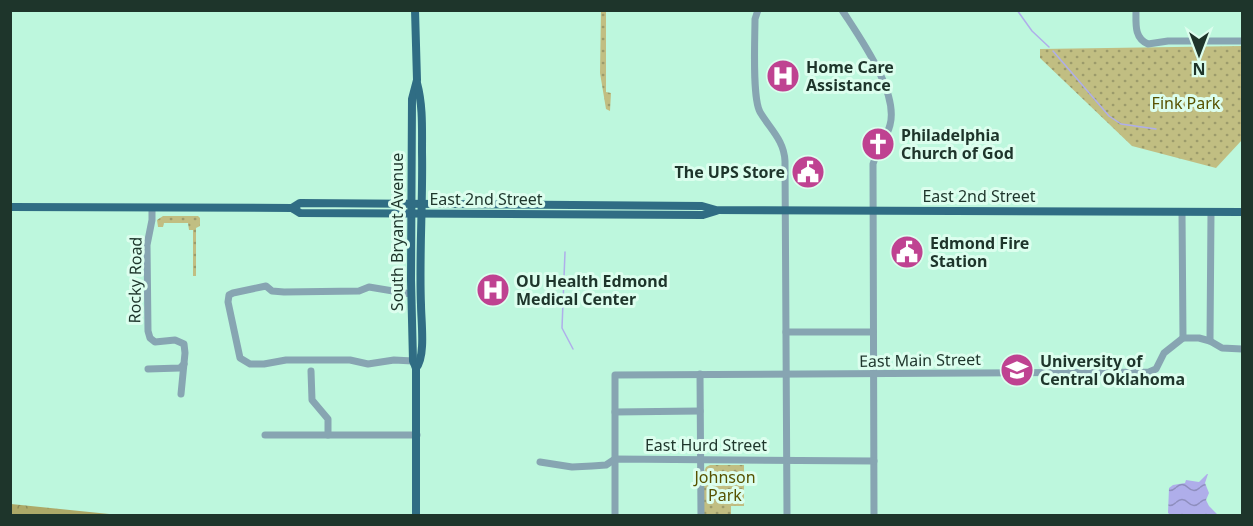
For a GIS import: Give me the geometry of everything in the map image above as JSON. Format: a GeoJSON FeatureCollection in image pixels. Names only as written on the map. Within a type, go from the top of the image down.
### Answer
{"type":"FeatureCollection","features":[{"type":"Feature","properties":{"kind":"main road","name":"South Bryant Avenue"},"geometry":{"type":"LineString","coordinates":[[415,10],[417,80],[422,110],[420,284],[422,332],[420,364],[415,365],[411,294],[411,213],[412,99],[417,80]]}},
{"type":"Feature","properties":{"kind":"main road","name":"East 2nd Street"},"geometry":{"type":"LineString","coordinates":[[10,207],[292,208],[300,203],[412,203],[702,206],[716,210],[786,211],[1242,212]]}},
{"type":"Feature","properties":{"kind":"main road"},"geometry":{"type":"LineString","coordinates":[[527,215],[540,205]]}},
{"type":"Feature","properties":{"kind":"main road"},"geometry":{"type":"LineString","coordinates":[[648,215],[652,211],[667,210],[677,206]]}},
{"type":"Feature","properties":{"kind":"main road","name":"East 2nd Street"},"geometry":{"type":"LineString","coordinates":[[292,208],[300,213],[527,215],[703,215],[716,210]]}},
{"type":"Feature","properties":{"kind":"main road"},"geometry":{"type":"LineString","coordinates":[[415,365],[416,516]]}},
{"type":"Feature","properties":{"kind":"street"},"geometry":{"type":"LineString","coordinates":[[758,10],[755,19],[756,99],[760,112],[784,147],[787,516]]}},
{"type":"Feature","properties":{"kind":"street"},"geometry":{"type":"LineString","coordinates":[[842,10],[890,94],[891,124],[873,164],[874,516]]}},
{"type":"Feature","properties":{"kind":"street"},"geometry":{"type":"LineString","coordinates":[[1136,10],[1137,34],[1139,39],[1148,44],[1168,40],[1242,40]]}},
{"type":"Feature","properties":{"kind":"street","name":"Rocky Road"},"geometry":{"type":"LineString","coordinates":[[152,208],[147,245],[148,331],[150,338],[155,342],[175,340],[184,344],[181,394]]}},
{"type":"Feature","properties":{"kind":"street"},"geometry":{"type":"LineString","coordinates":[[1182,212],[1183,338],[1210,340],[1222,348],[1242,349]]}},
{"type":"Feature","properties":{"kind":"street"},"geometry":{"type":"LineString","coordinates":[[1210,340],[1212,212]]}},
{"type":"Feature","properties":{"kind":"street"},"geometry":{"type":"LineString","coordinates":[[411,294],[369,287],[359,291],[284,292],[272,291],[266,286],[233,293],[229,295],[228,302],[240,358],[247,363],[264,364],[286,360],[350,360],[368,364],[394,360],[415,365]]}},
{"type":"Feature","properties":{"kind":"street"},"geometry":{"type":"LineString","coordinates":[[786,332],[873,332]]}},
{"type":"Feature","properties":{"kind":"street","name":"East Main Street"},"geometry":{"type":"LineString","coordinates":[[615,412],[615,375],[1149,372],[1156,369],[1167,349],[1183,338]]}},
{"type":"Feature","properties":{"kind":"street"},"geometry":{"type":"LineString","coordinates":[[148,369],[180,368],[184,364]]}},
{"type":"Feature","properties":{"kind":"street"},"geometry":{"type":"LineString","coordinates":[[311,370],[312,400],[328,419],[328,435]]}},
{"type":"Feature","properties":{"kind":"street"},"geometry":{"type":"LineString","coordinates":[[700,374],[701,516]]}},
{"type":"Feature","properties":{"kind":"street"},"geometry":{"type":"LineString","coordinates":[[615,516],[615,412],[700,411]]}},
{"type":"Feature","properties":{"kind":"street"},"geometry":{"type":"LineString","coordinates":[[265,435],[417,435]]}},
{"type":"Feature","properties":{"kind":"street","name":"East Hurd Street"},"geometry":{"type":"LineString","coordinates":[[540,462],[592,466],[606,465],[615,459],[874,461]]}},
{"type":"Feature","properties":{"kind":"green space"},"geometry":{"type":"Polygon","coordinates":[[[601,11],[606,11],[606,92],[611,93],[610,111],[606,109],[600,73],[601,11]]]}},
{"type":"Feature","properties":{"kind":"green space","name":"Fink Park"},"geometry":{"type":"Polygon","coordinates":[[[1242,46],[1242,140],[1216,168],[1132,146],[1040,58],[1040,49],[1242,46]]]}},
{"type":"Feature","properties":{"kind":"green space"},"geometry":{"type":"Polygon","coordinates":[[[163,216],[198,216],[200,218],[200,226],[196,228],[196,276],[193,276],[193,230],[189,230],[188,223],[164,223],[163,227],[158,227],[157,220],[163,216]]]}},
{"type":"Feature","properties":{"kind":"green space","name":"Johnson Park"},"geometry":{"type":"Polygon","coordinates":[[[710,465],[744,465],[744,506],[731,506],[731,515],[704,516],[704,472],[710,465]]]}},
{"type":"Feature","properties":{"kind":"green space"},"geometry":{"type":"Polygon","coordinates":[[[11,504],[119,515],[11,515],[11,504]]]}},
{"type":"Feature","properties":{"kind":"water"},"geometry":{"type":"Polygon","coordinates":[[[1207,474],[1205,483],[1209,493],[1206,500],[1218,515],[1172,516],[1168,513],[1169,488],[1185,483],[1186,480],[1199,482],[1207,474]]]}},
{"type":"Feature","properties":{"kind":"waterway"},"geometry":{"type":"LineString","coordinates":[[1017,10],[1032,31],[1049,47]]}},
{"type":"Feature","properties":{"kind":"waterway"},"geometry":{"type":"LineString","coordinates":[[1053,51],[1109,116],[1121,124],[1156,129]]}},
{"type":"Feature","properties":{"kind":"waterway"},"geometry":{"type":"LineString","coordinates":[[565,252],[562,328],[573,349]]}},
{"type":"Feature","properties":{"kind":"place","name":"Home Care Assistance"},"geometry":{"type":"Point","coordinates":[783,76]}},
{"type":"Feature","properties":{"kind":"place","name":"Philadelphia Church of God"},"geometry":{"type":"Point","coordinates":[878,144]}},
{"type":"Feature","properties":{"kind":"place","name":"The UPS Store"},"geometry":{"type":"Point","coordinates":[808,172]}},
{"type":"Feature","properties":{"kind":"place","name":"Edmond Fire Station"},"geometry":{"type":"Point","coordinates":[907,252]}},
{"type":"Feature","properties":{"kind":"place","name":"OU Health Edmond Medical Center"},"geometry":{"type":"Point","coordinates":[493,290]}},
{"type":"Feature","properties":{"kind":"place","name":"University of Central Oklahoma"},"geometry":{"type":"Point","coordinates":[1017,370]}}]}
